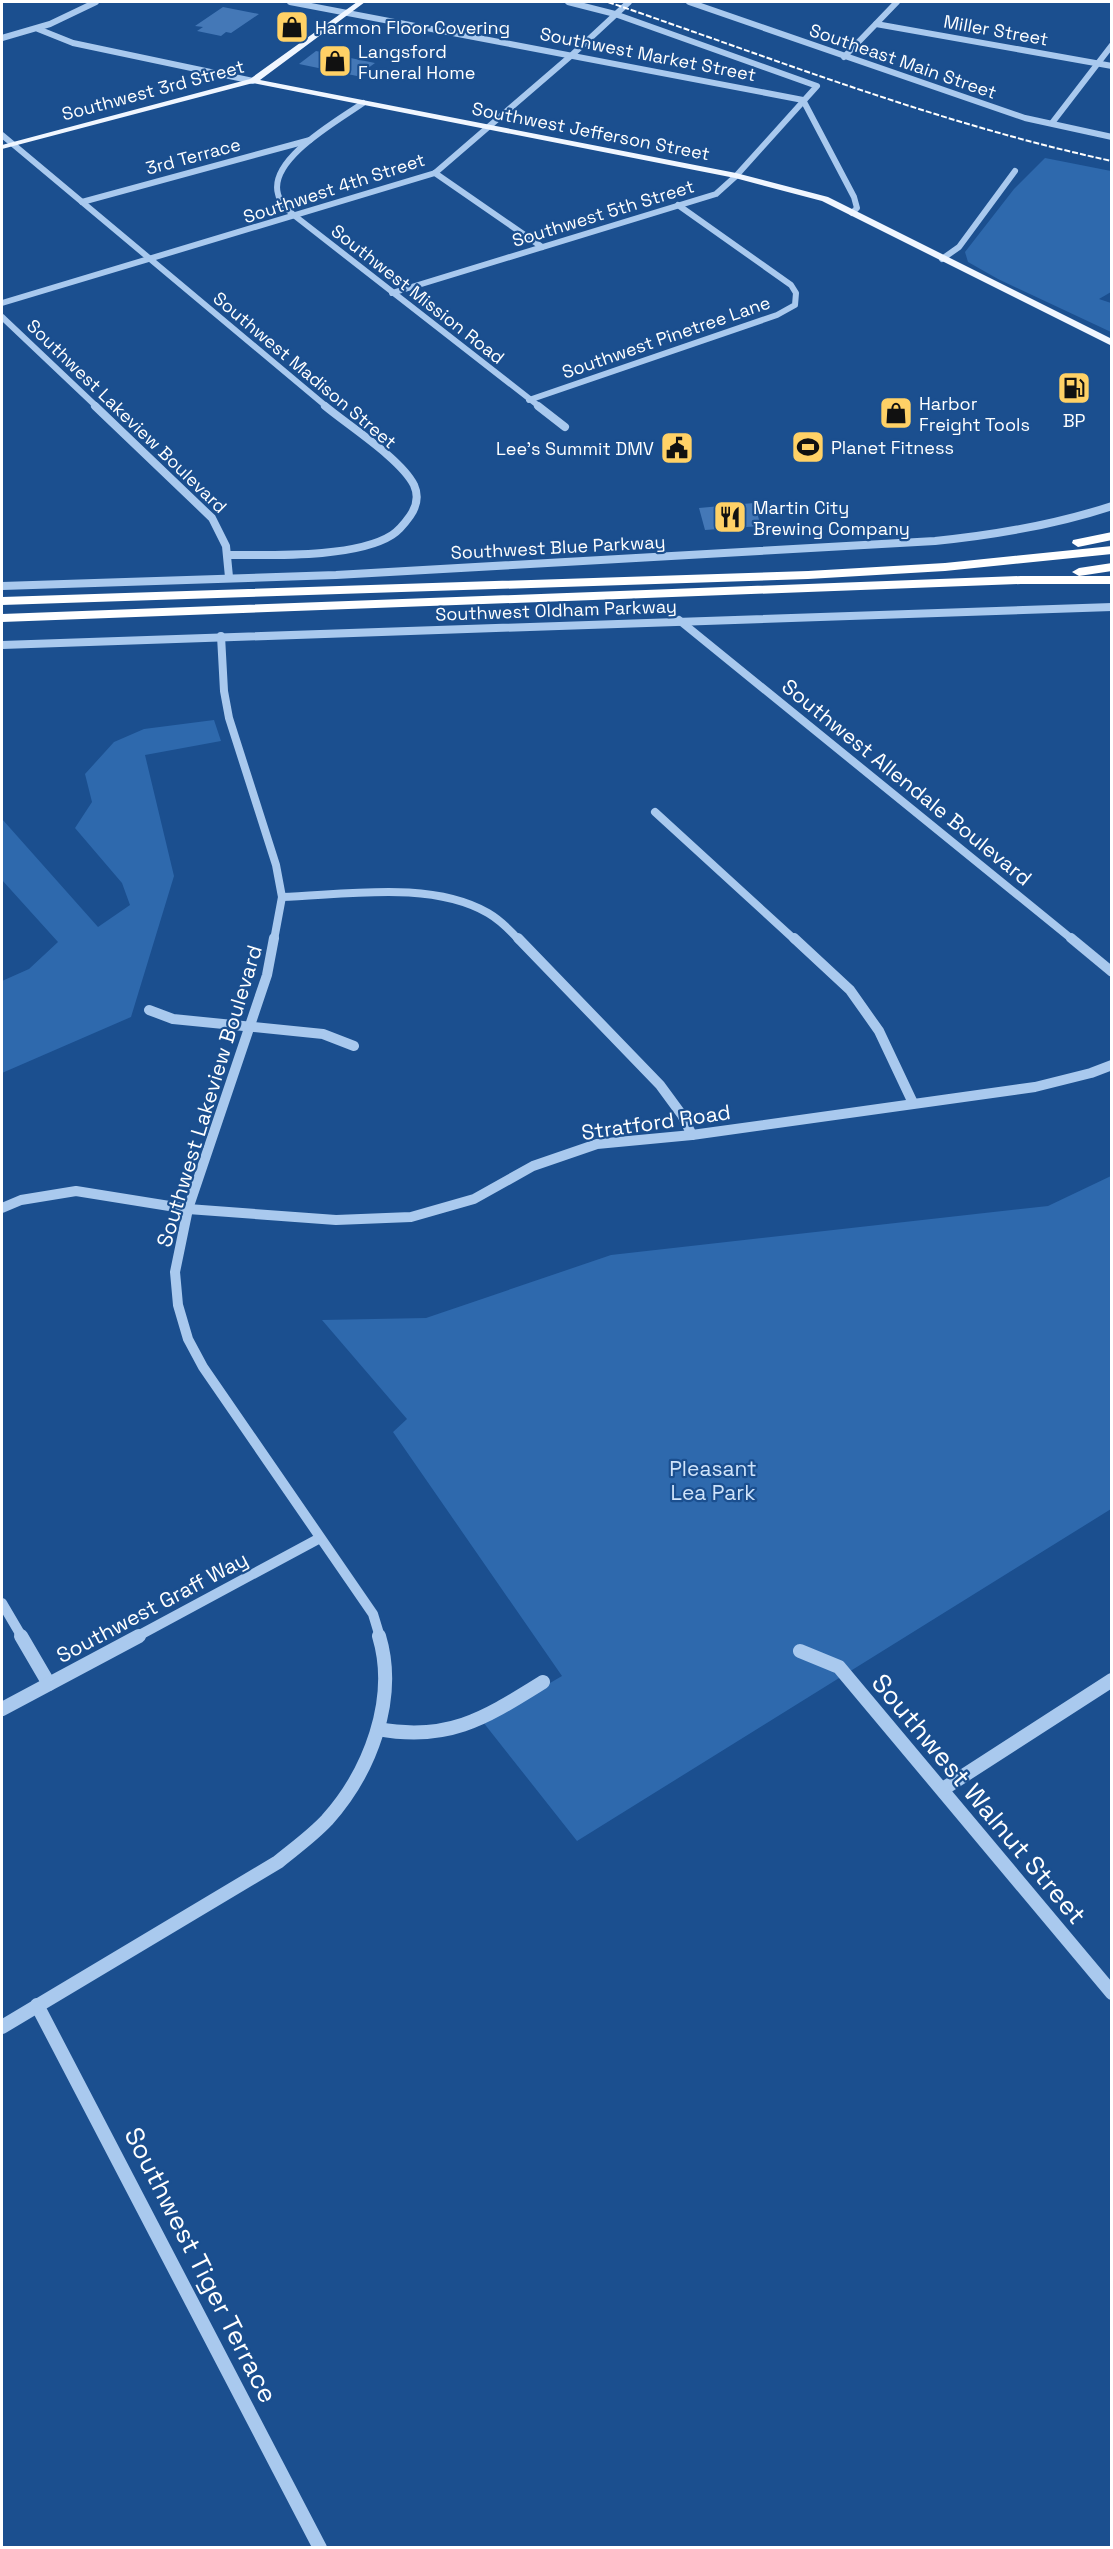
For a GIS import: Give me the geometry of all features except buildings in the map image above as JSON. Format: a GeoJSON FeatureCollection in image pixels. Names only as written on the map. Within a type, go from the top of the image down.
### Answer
{"type":"FeatureCollection","features":[{"type":"Feature","properties":{"kind":"highway"},"geometry":{"type":"LineString","coordinates":[[945,567],[1112,536]]}},
{"type":"Feature","properties":{"kind":"highway"},"geometry":{"type":"LineString","coordinates":[[2,601],[808,575],[945,567],[1112,550]]}},
{"type":"Feature","properties":{"kind":"highway"},"geometry":{"type":"LineString","coordinates":[[1021,580],[1112,567]]}},
{"type":"Feature","properties":{"kind":"highway"},"geometry":{"type":"LineString","coordinates":[[2,618],[1021,580],[1112,580]]}},
{"type":"Feature","properties":{"kind":"main road","name":"Southwest 3rd Street"},"geometry":{"type":"LineString","coordinates":[[2,147],[253,81],[361,2]]}},
{"type":"Feature","properties":{"kind":"main road","name":"Southwest Jefferson Street"},"geometry":{"type":"LineString","coordinates":[[253,81],[736,176],[809,194],[852,213],[1112,343]]}},
{"type":"Feature","properties":{"kind":"street"},"geometry":{"type":"LineString","coordinates":[[2,38],[60,21],[96,2]]}},
{"type":"Feature","properties":{"kind":"street","name":"Southwest Market Street"},"geometry":{"type":"LineString","coordinates":[[290,2],[573,54],[803,100]]}},
{"type":"Feature","properties":{"kind":"street"},"geometry":{"type":"LineString","coordinates":[[568,2],[615,14]]}},
{"type":"Feature","properties":{"kind":"street","name":"Southeast Main Street"},"geometry":{"type":"LineString","coordinates":[[689,2],[844,57],[1025,117],[1112,137]]}},
{"type":"Feature","properties":{"kind":"street"},"geometry":{"type":"LineString","coordinates":[[844,57],[897,2]]}},
{"type":"Feature","properties":{"kind":"street","name":"Southwest 4th Street"},"geometry":{"type":"LineString","coordinates":[[2,303],[435,173],[573,54],[627,4]]}},
{"type":"Feature","properties":{"kind":"street","name":"Southwest 5th Street"},"geometry":{"type":"LineString","coordinates":[[392,293],[716,194],[736,176],[817,86],[615,14]]}},
{"type":"Feature","properties":{"kind":"street","name":"Miller Street"},"geometry":{"type":"LineString","coordinates":[[876,24],[1112,66]]}},
{"type":"Feature","properties":{"kind":"street","name":"Southwest Jefferson Street"},"geometry":{"type":"LineString","coordinates":[[38,29],[73,43],[253,81]]}},
{"type":"Feature","properties":{"kind":"street"},"geometry":{"type":"LineString","coordinates":[[1052,123],[1112,45]]}},
{"type":"Feature","properties":{"kind":"street"},"geometry":{"type":"LineString","coordinates":[[803,100],[854,196],[857,208],[852,213]]}},
{"type":"Feature","properties":{"kind":"street","name":"Southwest Mission Road"},"geometry":{"type":"LineString","coordinates":[[363,103],[287,161],[277,179],[279,198],[295,216],[565,427]]}},
{"type":"Feature","properties":{"kind":"street","name":"Southwest Madison Street"},"geometry":{"type":"LineString","coordinates":[[2,135],[400,470],[412,483],[417,496],[417,505],[402,527],[386,538],[362,547],[343,551],[229,555]]}},
{"type":"Feature","properties":{"kind":"street","name":"3rd Terrace"},"geometry":{"type":"LineString","coordinates":[[82,202],[313,139]]}},
{"type":"Feature","properties":{"kind":"street"},"geometry":{"type":"LineString","coordinates":[[942,259],[959,248],[1015,171]]}},
{"type":"Feature","properties":{"kind":"street"},"geometry":{"type":"LineString","coordinates":[[435,173],[542,248]]}},
{"type":"Feature","properties":{"kind":"street","name":"Southwest Pinetree Lane"},"geometry":{"type":"LineString","coordinates":[[529,400],[783,313],[795,305],[796,293],[791,285],[678,205]]}},
{"type":"Feature","properties":{"kind":"street","name":"Southwest Lakeview Boulevard"},"geometry":{"type":"LineString","coordinates":[[2,316],[212,518],[223,534],[229,555],[229,577]]}},
{"type":"Feature","properties":{"kind":"street","name":"Southwest Blue Parkway"},"geometry":{"type":"LineString","coordinates":[[2,586],[336,575],[935,541],[1018,531],[1086,515],[1112,506]]}},
{"type":"Feature","properties":{"kind":"street","name":"Southwest Oldham Parkway"},"geometry":{"type":"LineString","coordinates":[[2,645],[679,620],[1112,607]]}},
{"type":"Feature","properties":{"kind":"street","name":"Southwest Allendale Boulevard"},"geometry":{"type":"LineString","coordinates":[[679,620],[1112,972]]}},
{"type":"Feature","properties":{"kind":"street","name":"Southwest Lakeview Boulevard"},"geometry":{"type":"LineString","coordinates":[[2,2027],[278,1862],[311,1836],[336,1808],[360,1774],[378,1730],[385,1696],[385,1658],[373,1614],[203,1367],[188,1339],[178,1305],[175,1272],[188,1209],[267,975],[282,897],[276,865],[229,718],[224,691],[222,636]]}},
{"type":"Feature","properties":{"kind":"street"},"geometry":{"type":"LineString","coordinates":[[655,812],[850,990],[879,1031],[913,1103]]}},
{"type":"Feature","properties":{"kind":"street"},"geometry":{"type":"LineString","coordinates":[[282,897],[417,892],[463,900],[479,907],[504,924],[660,1085],[682,1114],[692,1135]]}},
{"type":"Feature","properties":{"kind":"street"},"geometry":{"type":"LineString","coordinates":[[149,1010],[173,1019],[323,1034],[354,1046]]}},
{"type":"Feature","properties":{"kind":"street","name":"Stratford Road"},"geometry":{"type":"LineString","coordinates":[[2,1208],[21,1200],[76,1191],[188,1209],[336,1220],[411,1217],[474,1199],[532,1166],[597,1144],[692,1135],[1035,1086],[1112,1065]]}},
{"type":"Feature","properties":{"kind":"street","name":"Southwest Graff Way"},"geometry":{"type":"LineString","coordinates":[[2,1709],[320,1538]]}},
{"type":"Feature","properties":{"kind":"street"},"geometry":{"type":"LineString","coordinates":[[2,1603],[49,1684]]}},
{"type":"Feature","properties":{"kind":"street","name":"Southwest Walnut Street"},"geometry":{"type":"LineString","coordinates":[[800,1652],[839,1667],[1112,1993]]}},
{"type":"Feature","properties":{"kind":"street"},"geometry":{"type":"LineString","coordinates":[[943,1789],[1112,1680]]}},
{"type":"Feature","properties":{"kind":"street"},"geometry":{"type":"LineString","coordinates":[[378,1730],[413,1734],[464,1725],[474,1722],[543,1682]]}},
{"type":"Feature","properties":{"kind":"street","name":"Southwest Tiger Terrace"},"geometry":{"type":"LineString","coordinates":[[37,2005],[320,2547]]}},
{"type":"Feature","properties":{"kind":"green space"},"geometry":{"type":"Polygon","coordinates":[[[1045,158],[1111,171],[1111,292],[1099,299],[1111,303],[1111,332],[998,279],[968,262],[965,252],[1014,189],[1045,158]]]}},
{"type":"Feature","properties":{"kind":"green space"},"geometry":{"type":"Polygon","coordinates":[[[214,720],[221,741],[145,755],[174,876],[131,1017],[2,1073],[2,981],[29,969],[58,942],[2,880],[2,819],[98,927],[130,905],[122,883],[75,828],[92,802],[85,774],[114,742],[144,729],[214,720]]]}},
{"type":"Feature","properties":{"kind":"green space","name":"Pleasant Lea Park"},"geometry":{"type":"Polygon","coordinates":[[[1111,1176],[1111,1509],[577,1841],[483,1722],[562,1676],[393,1432],[407,1419],[322,1320],[426,1318],[611,1255],[1048,1206],[1111,1176]]]}},
{"type":"Feature","properties":{"kind":"railway"},"geometry":{"type":"LineString","coordinates":[[608,2],[795,68],[984,129],[1112,161]]}},
{"type":"Feature","properties":{"kind":"place","name":"Harmon Floor Covering"},"geometry":{"type":"Point","coordinates":[292,27]}},
{"type":"Feature","properties":{"kind":"place","name":"Langsford Funeral Home"},"geometry":{"type":"Point","coordinates":[335,61]}},
{"type":"Feature","properties":{"kind":"place","name":"BP"},"geometry":{"type":"Point","coordinates":[1074,388]}},
{"type":"Feature","properties":{"kind":"place","name":"Harbor Freight Tools"},"geometry":{"type":"Point","coordinates":[896,413]}},
{"type":"Feature","properties":{"kind":"place","name":"Planet Fitness"},"geometry":{"type":"Point","coordinates":[808,447]}},
{"type":"Feature","properties":{"kind":"place","name":"Lee's Summit DMV"},"geometry":{"type":"Point","coordinates":[677,448]}},
{"type":"Feature","properties":{"kind":"place","name":"Martin City Brewing Company"},"geometry":{"type":"Point","coordinates":[730,517]}}]}
